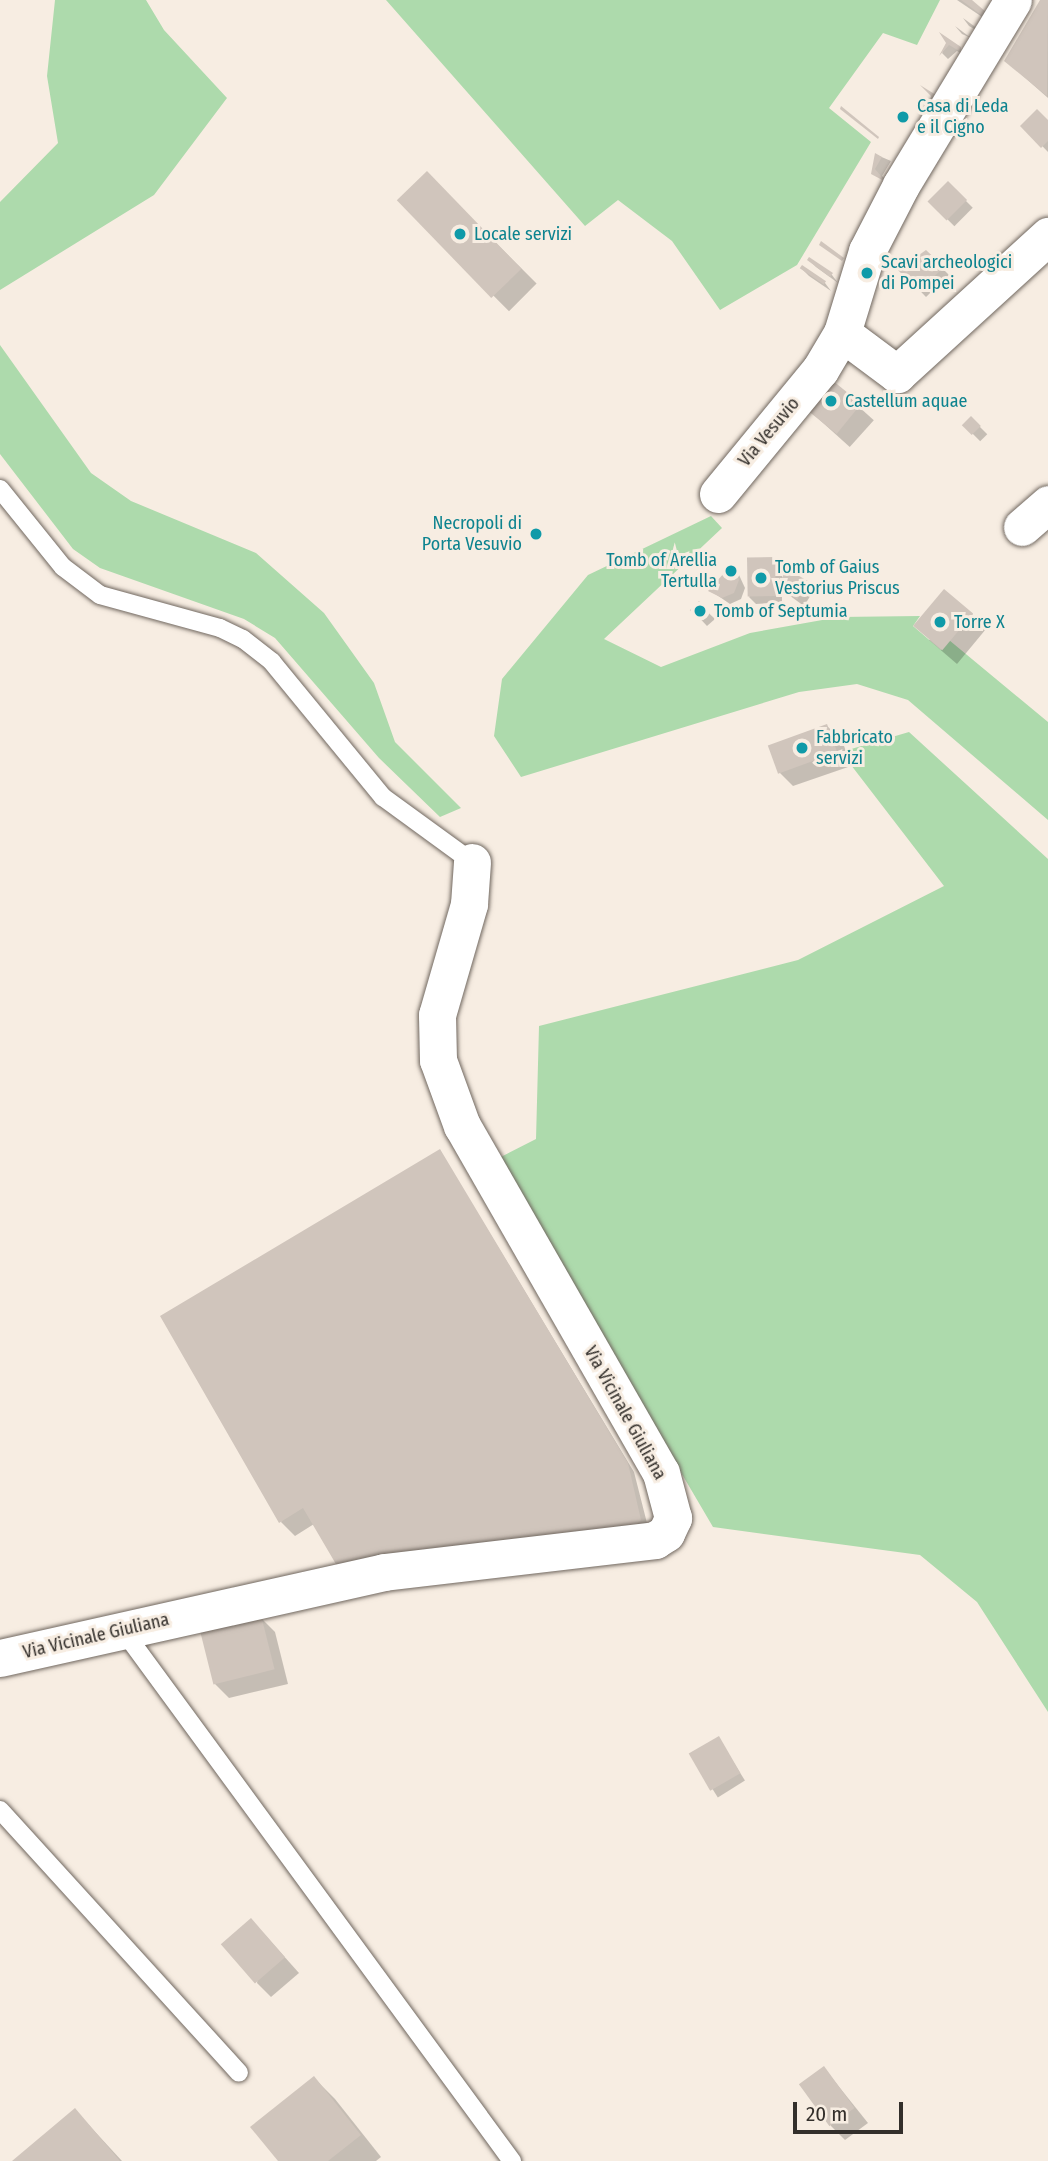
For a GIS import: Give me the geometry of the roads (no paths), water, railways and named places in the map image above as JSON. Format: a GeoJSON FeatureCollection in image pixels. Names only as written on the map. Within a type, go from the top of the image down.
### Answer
{"type":"FeatureCollection","features":[{"type":"Feature","properties":{"kind":"street","name":"Via Vesuvio"},"geometry":{"type":"LineString","coordinates":[[718,494],[820,370],[842,333],[867,251],[948,101],[1013,0]]}},
{"type":"Feature","properties":{"kind":"street"},"geometry":{"type":"LineString","coordinates":[[842,333],[897,374],[1048,236]]}},
{"type":"Feature","properties":{"kind":"street","name":"Via Vicinale Giuliana"},"geometry":{"type":"LineString","coordinates":[[0,1658],[384,1572],[655,1540],[666,1533],[673,1518],[661,1473],[463,1126],[438,1060],[437,1015],[469,904],[472,862]]}},
{"type":"Feature","properties":{"kind":"lane"},"geometry":{"type":"LineString","coordinates":[[0,489],[63,566],[100,595],[220,628],[243,639],[272,662],[383,797],[472,862]]}},
{"type":"Feature","properties":{"kind":"lane"},"geometry":{"type":"LineString","coordinates":[[122,1629],[512,2161]]}},
{"type":"Feature","properties":{"kind":"lane"},"geometry":{"type":"LineString","coordinates":[[0,1810],[239,2073]]}},
{"type":"Feature","properties":{"kind":"place","name":"Casa di Leda e il Cigno"},"geometry":{"type":"Point","coordinates":[903,117]}},
{"type":"Feature","properties":{"kind":"place","name":"Locale servizi"},"geometry":{"type":"Point","coordinates":[460,234]}},
{"type":"Feature","properties":{"kind":"place","name":"Scavi archeologici di Pompei"},"geometry":{"type":"Point","coordinates":[867,273]}},
{"type":"Feature","properties":{"kind":"place","name":"Castellum aquae"},"geometry":{"type":"Point","coordinates":[831,401]}},
{"type":"Feature","properties":{"kind":"place","name":"Necropoli di Porta Vesuvio"},"geometry":{"type":"Point","coordinates":[536,534]}},
{"type":"Feature","properties":{"kind":"place","name":"Tomb of Arellia Tertulla"},"geometry":{"type":"Point","coordinates":[731,571]}},
{"type":"Feature","properties":{"kind":"place","name":"Tomb of Gaius Vestorius Priscus"},"geometry":{"type":"Point","coordinates":[761,578]}},
{"type":"Feature","properties":{"kind":"place","name":"Tomb of Septumia"},"geometry":{"type":"Point","coordinates":[700,611]}},
{"type":"Feature","properties":{"kind":"place","name":"Torre X"},"geometry":{"type":"Point","coordinates":[940,622]}},
{"type":"Feature","properties":{"kind":"place","name":"Fabbricato servizi"},"geometry":{"type":"Point","coordinates":[802,748]}}]}
